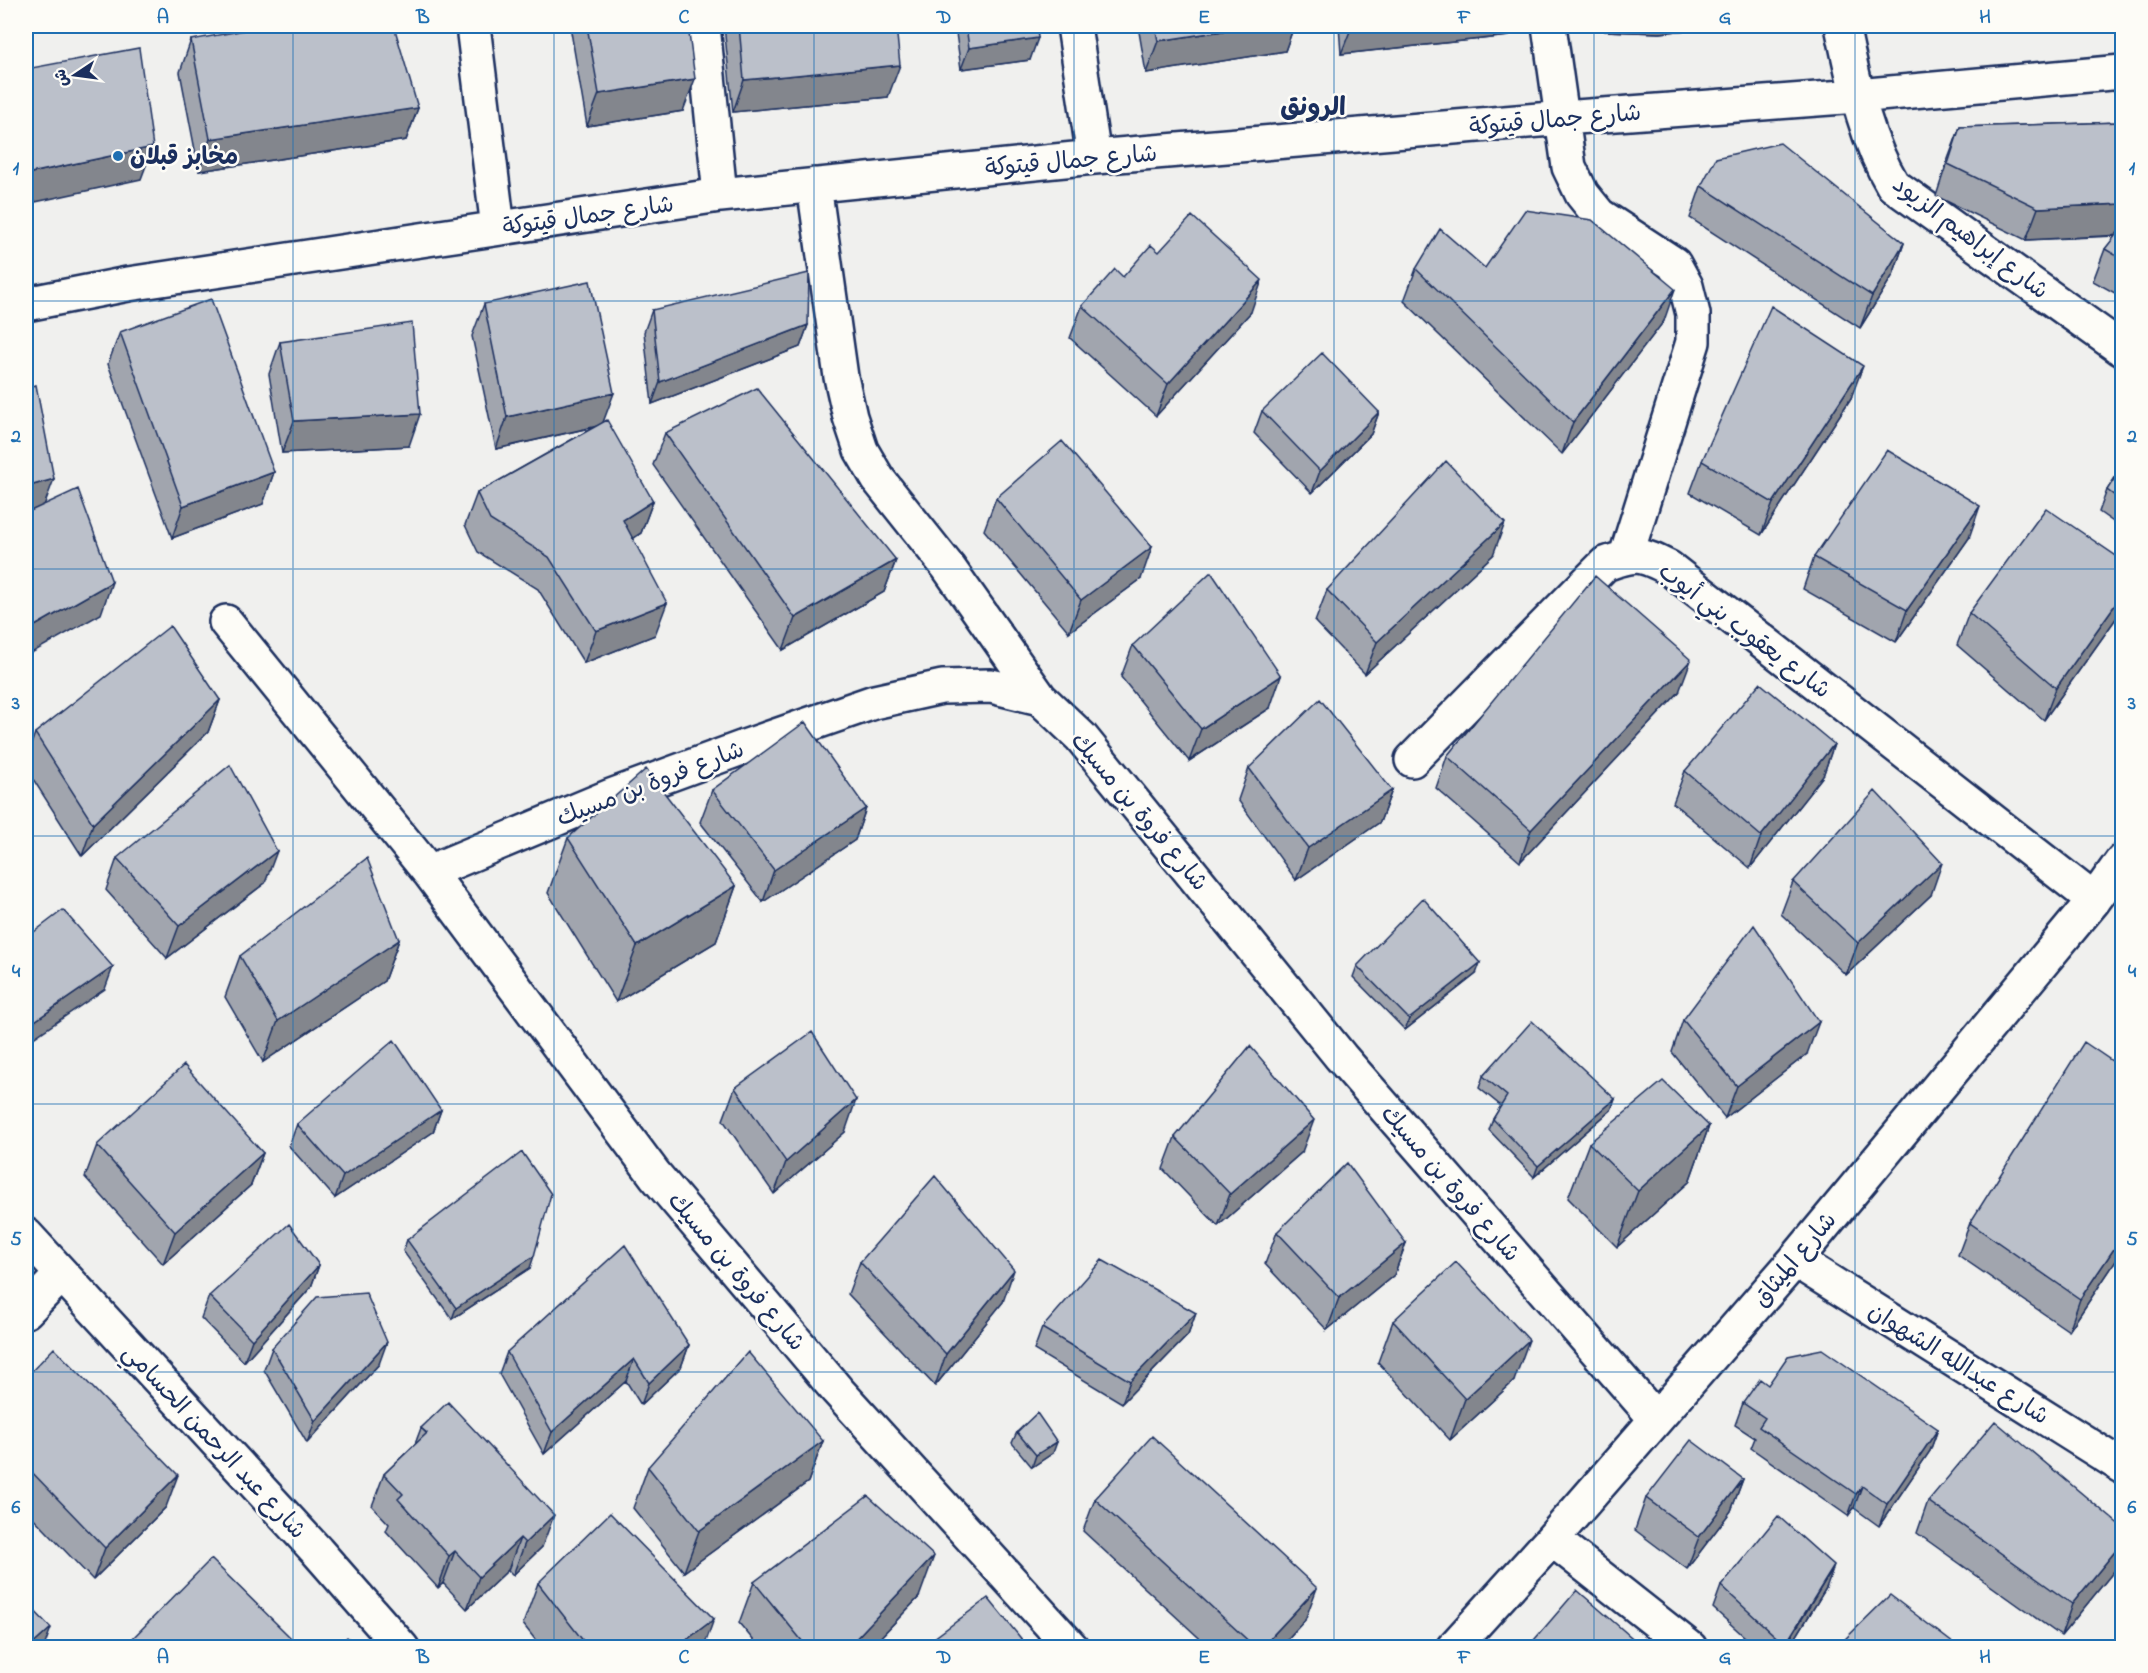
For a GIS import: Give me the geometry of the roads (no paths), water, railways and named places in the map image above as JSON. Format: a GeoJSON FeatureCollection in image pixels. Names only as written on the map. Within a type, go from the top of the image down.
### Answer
{"type":"FeatureCollection","features":[{"type":"Feature","properties":{"kind":"street"},"geometry":{"type":"LineString","coordinates":[[473,26],[498,228]]}},
{"type":"Feature","properties":{"kind":"street"},"geometry":{"type":"LineString","coordinates":[[703,26],[720,195]]}},
{"type":"Feature","properties":{"kind":"street"},"geometry":{"type":"LineString","coordinates":[[1074,26],[1094,157]]}},
{"type":"Feature","properties":{"kind":"street"},"geometry":{"type":"LineString","coordinates":[[1550,26],[1569,167],[1582,194],[1599,215],[1674,264],[1686,286],[1693,314],[1693,342],[1626,556]]}},
{"type":"Feature","properties":{"kind":"street","name":"شارع إبراهيم الزيود"},"geometry":{"type":"LineString","coordinates":[[1842,26],[1857,96],[1879,162],[1893,185],[2122,349]]}},
{"type":"Feature","properties":{"kind":"street","name":"شارع جمال قيتوكة"},"geometry":{"type":"LineString","coordinates":[[26,304],[129,284],[720,195],[1094,157],[1857,96],[2122,72]]}},
{"type":"Feature","properties":{"kind":"street"},"geometry":{"type":"LineString","coordinates":[[814,185],[841,377],[850,417],[861,450],[878,479],[948,567],[1040,698]]}},
{"type":"Feature","properties":{"kind":"street","name":"شارع يعقوب بني أيوب"},"geometry":{"type":"LineString","coordinates":[[1412,760],[1605,564],[1626,556],[1644,556],[1669,568],[2094,900]]}},
{"type":"Feature","properties":{"kind":"street","name":"شارع فروة بن مسيك"},"geometry":{"type":"LineString","coordinates":[[226,622],[429,872],[655,1175],[837,1390],[1072,1647]]}},
{"type":"Feature","properties":{"kind":"street","name":"شارع فروة بن مسيك"},"geometry":{"type":"LineString","coordinates":[[429,872],[610,796],[874,702],[942,687],[991,686],[1040,698],[1081,736],[1341,1057],[1655,1418]]}},
{"type":"Feature","properties":{"kind":"street","name":"شارع الميثاق"},"geometry":{"type":"LineString","coordinates":[[1453,1647],[1552,1539],[1655,1418],[1795,1260],[2094,900],[2122,861]]}},
{"type":"Feature","properties":{"kind":"street","name":"شارع عبد الرحمن الحسامي"},"geometry":{"type":"LineString","coordinates":[[26,1235],[317,1551],[402,1647]]}},
{"type":"Feature","properties":{"kind":"street","name":"شارع عبدالله الشهوان"},"geometry":{"type":"LineString","coordinates":[[1795,1260],[2122,1466]]}},
{"type":"Feature","properties":{"kind":"street"},"geometry":{"type":"LineString","coordinates":[[26,1311],[61,1275]]}},
{"type":"Feature","properties":{"kind":"street"},"geometry":{"type":"LineString","coordinates":[[1552,1539],[1689,1647]]}},
{"type":"Feature","properties":{"kind":"place","name":"مخابز قبلان"},"geometry":{"type":"Point","coordinates":[118,156]}},
{"type":"Feature","properties":{"kind":"district","name":"الرونق"},"geometry":{"type":"Point","coordinates":[1313,106]}}]}
